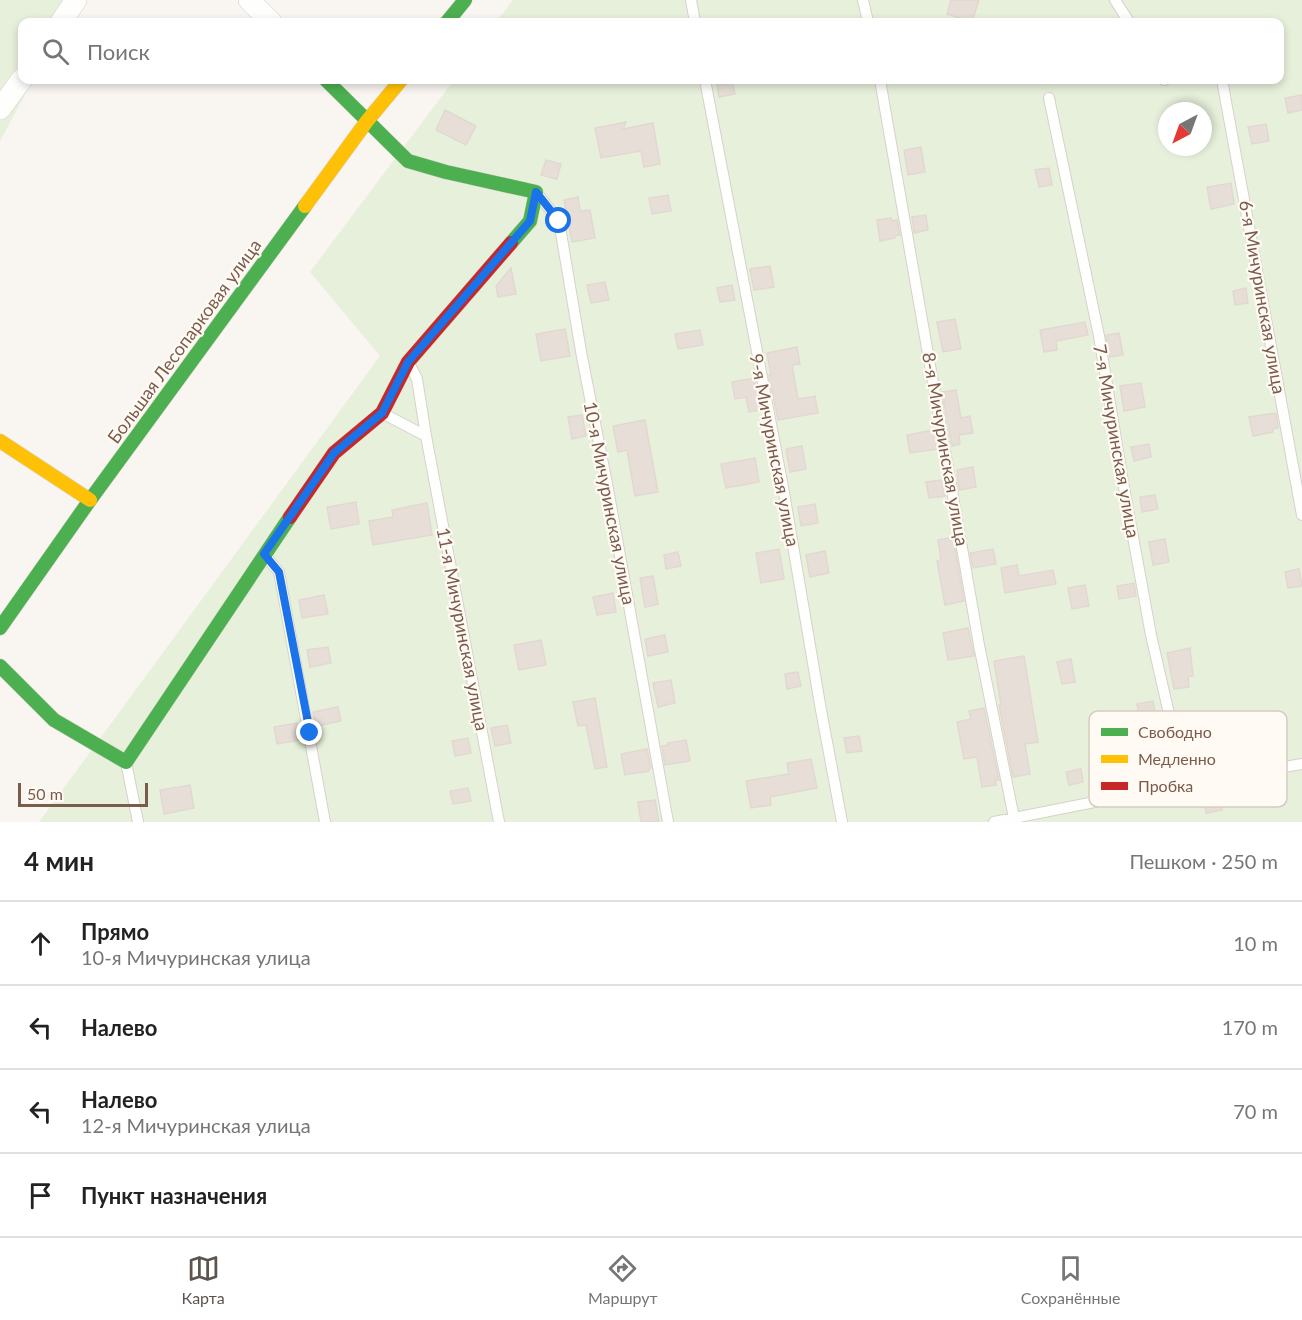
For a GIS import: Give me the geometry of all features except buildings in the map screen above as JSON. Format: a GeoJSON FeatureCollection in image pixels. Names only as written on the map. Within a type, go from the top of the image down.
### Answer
{"type":"FeatureCollection","features":[{"type":"Feature","properties":{"kind":"street"},"geometry":{"type":"LineString","coordinates":[[64,18],[76,0]]}},
{"type":"Feature","properties":{"kind":"street"},"geometry":{"type":"LineString","coordinates":[[249,0],[267,18]]}},
{"type":"Feature","properties":{"kind":"street"},"geometry":{"type":"LineString","coordinates":[[450,18],[465,0]]}},
{"type":"Feature","properties":{"kind":"street"},"geometry":{"type":"LineString","coordinates":[[0,109],[18,84]]}},
{"type":"Feature","properties":{"kind":"street"},"geometry":{"type":"LineString","coordinates":[[0,666],[54,720],[126,762],[334,453],[382,413],[408,362],[530,221],[536,192],[408,161],[330,84]]}},
{"type":"Feature","properties":{"kind":"street","name":"Большая Лесопарковая улица"},"geometry":{"type":"LineString","coordinates":[[0,628],[90,500],[367,121],[398,84]]}},
{"type":"Feature","properties":{"kind":"street"},"geometry":{"type":"LineString","coordinates":[[0,441],[90,500]]}},
{"type":"Feature","properties":{"kind":"lane"},"geometry":{"type":"LineString","coordinates":[[691,0],[694,18]]}},
{"type":"Feature","properties":{"kind":"lane"},"geometry":{"type":"LineString","coordinates":[[863,0],[867,18]]}},
{"type":"Feature","properties":{"kind":"lane"},"geometry":{"type":"LineString","coordinates":[[1115,0],[1126,18]]}},
{"type":"Feature","properties":{"kind":"lane","name":"9-я Мичуринская улица"},"geometry":{"type":"LineString","coordinates":[[706,84],[783,487],[842,822]]}},
{"type":"Feature","properties":{"kind":"lane","name":"8-я Мичуринская улица"},"geometry":{"type":"LineString","coordinates":[[881,84],[979,645],[1014,818]]}},
{"type":"Feature","properties":{"kind":"lane","name":"6-я Мичуринская улица"},"geometry":{"type":"LineString","coordinates":[[1223,84],[1302,515]]}},
{"type":"Feature","properties":{"kind":"lane","name":"7-я Мичуринская улица"},"geometry":{"type":"LineString","coordinates":[[1049,98],[1099,336],[1151,634],[1168,711]]}},
{"type":"Feature","properties":{"kind":"lane","name":"10-я Мичуринская улица"},"geometry":{"type":"LineString","coordinates":[[536,192],[559,221],[668,822]]}},
{"type":"Feature","properties":{"kind":"lane","name":"11-я Мичуринская улица"},"geometry":{"type":"LineString","coordinates":[[408,362],[417,379],[500,822]]}},
{"type":"Feature","properties":{"kind":"lane"},"geometry":{"type":"LineString","coordinates":[[382,413],[426,436]]}},
{"type":"Feature","properties":{"kind":"lane"},"geometry":{"type":"LineString","coordinates":[[264,554],[279,572],[326,822]]}},
{"type":"Feature","properties":{"kind":"lane"},"geometry":{"type":"LineString","coordinates":[[126,762],[138,822]]}},
{"type":"Feature","properties":{"kind":"lane"},"geometry":{"type":"LineString","coordinates":[[1287,767],[1302,764]]}},
{"type":"Feature","properties":{"kind":"lane"},"geometry":{"type":"LineString","coordinates":[[994,822],[1089,803]]}},
{"type":"Feature","properties":{"kind":"green space"},"geometry":{"type":"Polygon","coordinates":[[[0,0],[76,0],[66,18],[18,18],[18,84],[31,84],[0,141],[0,0]]]}},
{"type":"Feature","properties":{"kind":"green space"},"geometry":{"type":"Polygon","coordinates":[[[513,0],[1302,0],[1302,822],[39,822],[380,356],[310,272],[451,84],[1284,84],[1284,18],[499,18],[513,0]]]}},
{"type":"Feature","properties":{"kind":"traffic: fast"},"geometry":{"type":"LineString","coordinates":[[450,18],[465,0]]}},
{"type":"Feature","properties":{"kind":"traffic: fast"},"geometry":{"type":"LineString","coordinates":[[330,84],[408,161],[536,192],[530,221],[511,243]]}},
{"type":"Feature","properties":{"kind":"traffic: fast"},"geometry":{"type":"LineString","coordinates":[[0,628],[90,500],[305,206]]}},
{"type":"Feature","properties":{"kind":"traffic: fast"},"geometry":{"type":"LineString","coordinates":[[0,666],[54,720],[126,762],[290,517]]}},
{"type":"Feature","properties":{"kind":"traffic: slow"},"geometry":{"type":"LineString","coordinates":[[305,206],[367,121],[398,84]]}},
{"type":"Feature","properties":{"kind":"traffic: slow"},"geometry":{"type":"LineString","coordinates":[[0,441],[90,500]]}},
{"type":"Feature","properties":{"kind":"traffic: jam"},"geometry":{"type":"LineString","coordinates":[[290,517],[334,453],[382,413],[408,362],[511,243]]}},
{"type":"Feature","properties":{"kind":"route"},"geometry":{"type":"LineString","coordinates":[[310,733],[279,572],[264,554],[334,453],[382,413],[408,362],[530,221],[536,192],[559,221]]}}]}
